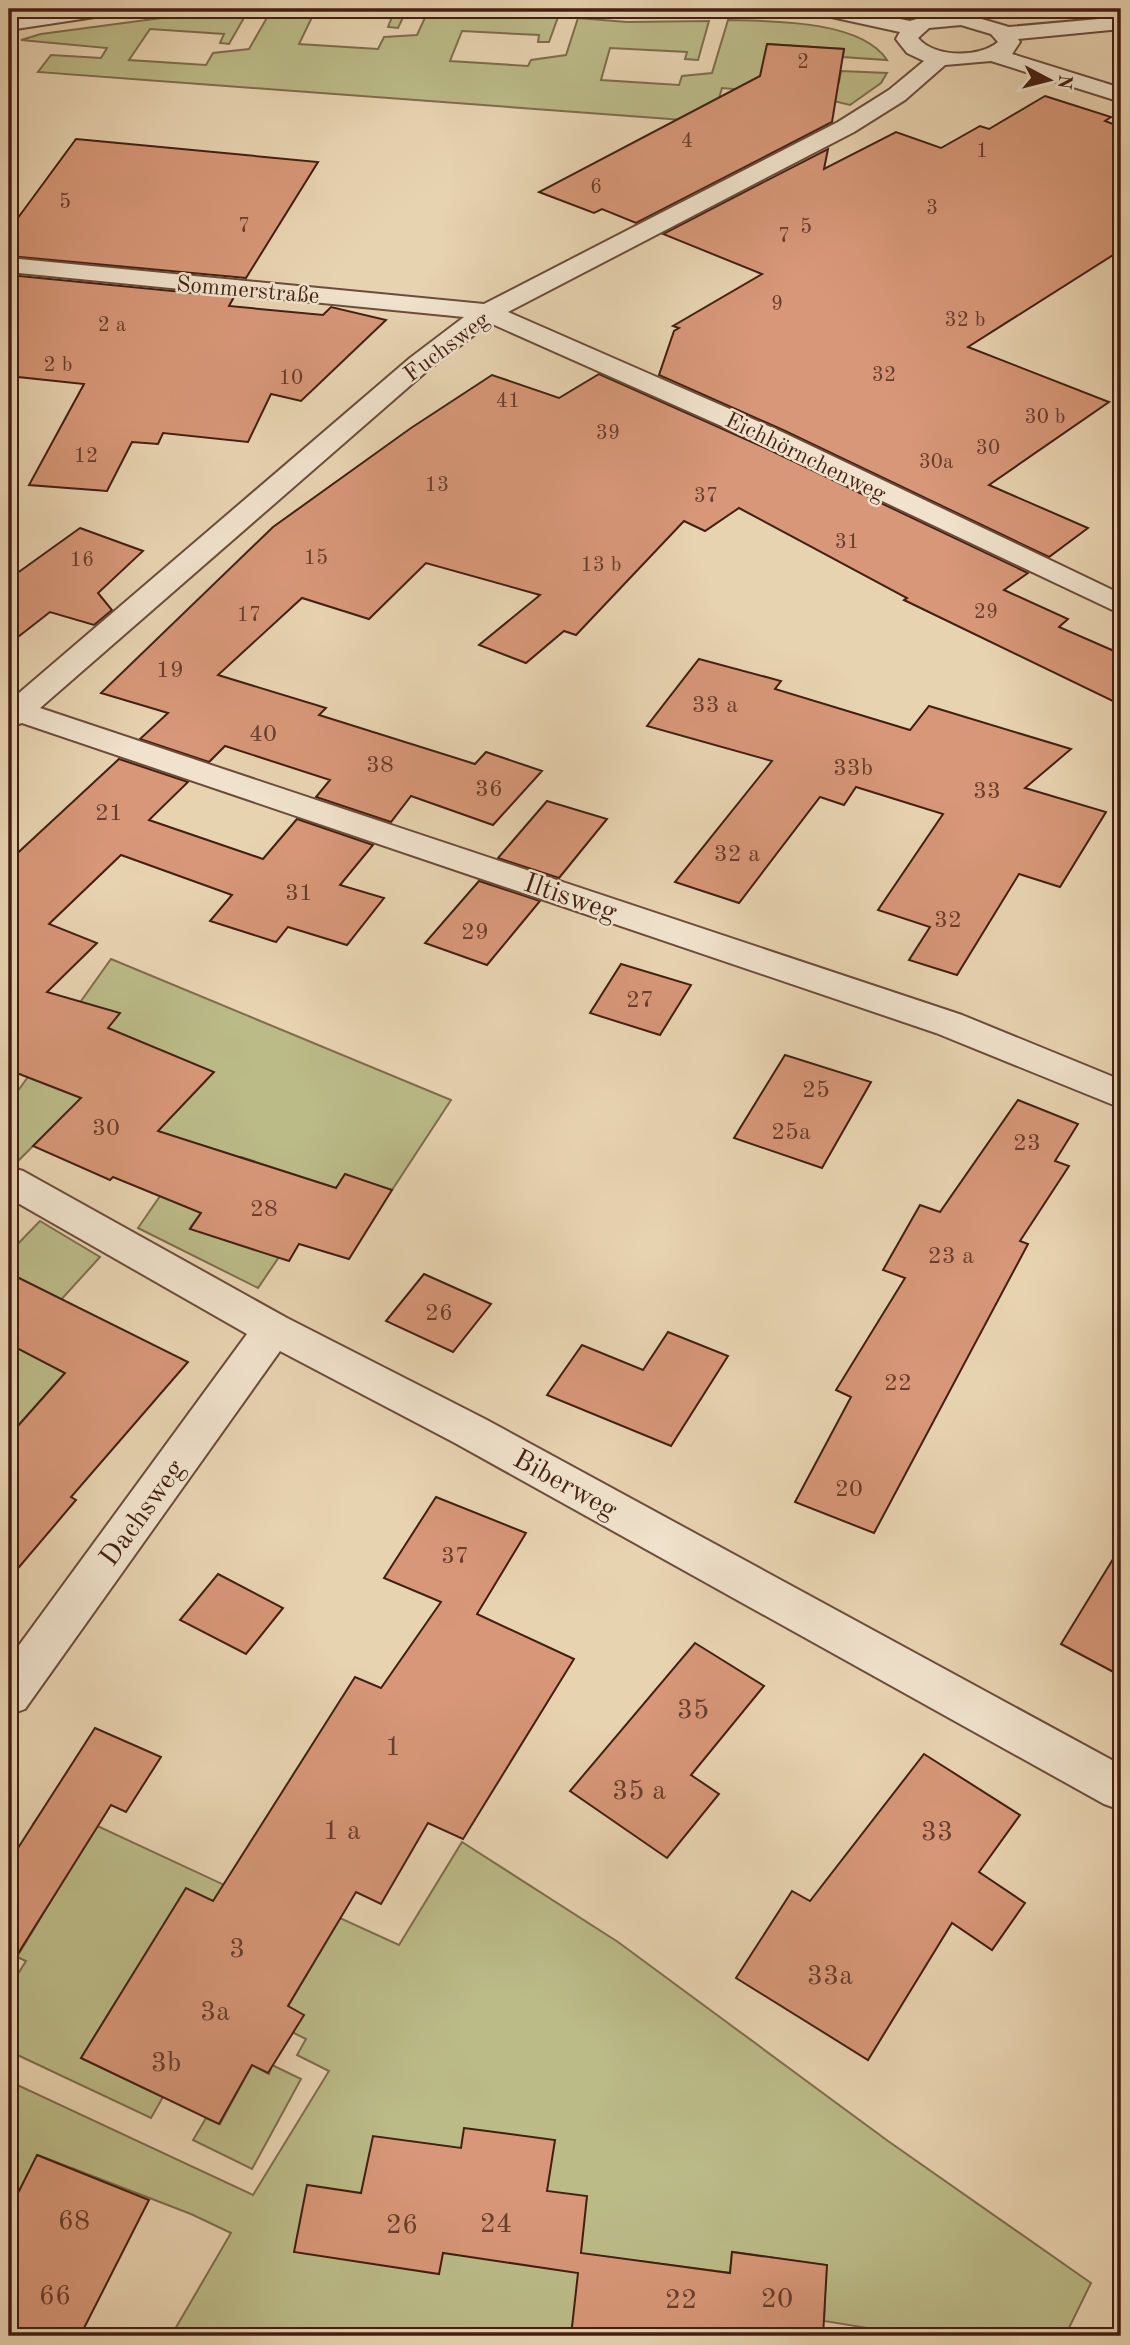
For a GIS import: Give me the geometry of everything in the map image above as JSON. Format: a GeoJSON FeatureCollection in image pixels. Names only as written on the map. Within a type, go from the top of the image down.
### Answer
{"type":"FeatureCollection","features":[{"type":"Feature","properties":{"kind":"street"},"geometry":{"type":"LineString","coordinates":[[9,24],[108,9]]}},
{"type":"Feature","properties":{"kind":"street"},"geometry":{"type":"LineString","coordinates":[[820,9],[913,28]]}},
{"type":"Feature","properties":{"kind":"street"},"geometry":{"type":"LineString","coordinates":[[961,19],[988,24],[1005,34],[1009,42],[1005,49],[994,55],[960,60],[940,58],[910,44],[908,33],[913,28],[933,20],[961,19]]}},
{"type":"Feature","properties":{"kind":"street"},"geometry":{"type":"LineString","coordinates":[[1005,34],[1121,23]]}},
{"type":"Feature","properties":{"kind":"street"},"geometry":{"type":"LineString","coordinates":[[994,55],[1121,95]]}},
{"type":"Feature","properties":{"kind":"street","name":"Fuchsweg"},"geometry":{"type":"LineString","coordinates":[[11,712],[419,364],[488,312],[846,127],[897,95],[940,58]]}},
{"type":"Feature","properties":{"kind":"street","name":"Sommerstraße"},"geometry":{"type":"LineString","coordinates":[[9,265],[488,312]]}},
{"type":"Feature","properties":{"kind":"street","name":"Eichhörnchenweg"},"geometry":{"type":"LineString","coordinates":[[488,312],[772,438],[1121,605]]}},
{"type":"Feature","properties":{"kind":"street","name":"Iltisweg"},"geometry":{"type":"LineString","coordinates":[[11,712],[949,1024],[1121,1095]]}},
{"type":"Feature","properties":{"kind":"street","name":"Biberweg"},"geometry":{"type":"LineString","coordinates":[[9,1181],[273,1329],[470,1431],[1121,1788]]}},
{"type":"Feature","properties":{"kind":"street","name":"Dachsweg"},"geometry":{"type":"LineString","coordinates":[[9,1695],[273,1329]]}},
{"type":"Feature","properties":{"kind":"green space"},"geometry":{"type":"Polygon","coordinates":[[[229,9],[249,9],[229,44],[220,43],[224,34],[150,29],[129,60],[206,65],[213,53],[249,49],[272,9],[407,9],[398,28],[388,27],[392,17],[314,13],[299,44],[378,49],[384,37],[417,35],[429,9],[508,9],[558,17],[549,42],[538,42],[539,35],[462,31],[450,61],[528,66],[531,60],[566,55],[578,18],[627,22],[709,21],[698,60],[685,59],[687,52],[610,48],[601,80],[679,85],[682,76],[712,73],[728,20],[746,20],[814,25],[837,30],[874,47],[887,60],[843,57],[844,49],[767,44],[839,82],[841,71],[887,73],[881,83],[850,105],[809,95],[722,88],[719,98],[738,124],[38,72],[51,55],[101,58],[107,48],[21,40],[41,34],[229,9]]]}},
{"type":"Feature","properties":{"kind":"green space"},"geometry":{"type":"Polygon","coordinates":[[[111,959],[451,1100],[392,1190],[345,1175],[336,1188],[241,1157],[190,1228],[279,1257],[258,1288],[138,1228],[160,1196],[143,1146],[213,1072],[33,1146],[19,1160],[9,1155],[9,1103],[62,1030],[9,1018],[9,990],[71,1015],[111,959]]]}},
{"type":"Feature","properties":{"kind":"green space"},"geometry":{"type":"Polygon","coordinates":[[[40,1221],[100,1257],[17,1348],[65,1373],[9,1436],[9,1253],[40,1221]]]}},
{"type":"Feature","properties":{"kind":"green space"},"geometry":{"type":"Polygon","coordinates":[[[48,1803],[278,1910],[270,1926],[186,1889],[81,2058],[163,2097],[151,2118],[9,2051],[9,1988],[26,1961],[17,1957],[84,1846],[33,1824],[48,1803]]]}},
{"type":"Feature","properties":{"kind":"green space"},"geometry":{"type":"Polygon","coordinates":[[[462,1842],[618,1942],[888,2141],[1091,2283],[1065,2336],[874,2336],[874,2329],[824,2321],[826,2265],[732,2252],[730,2273],[638,2261],[632,2323],[574,2314],[571,2336],[171,2336],[231,2233],[191,2214],[38,2155],[9,2211],[9,2081],[253,2195],[329,2071],[297,2055],[306,2039],[292,2032],[288,2006],[340,1918],[399,1945],[462,1842]]]}},
{"type":"Feature","properties":{"kind":"green space"},"geometry":{"type":"Polygon","coordinates":[[[252,2065],[269,2074],[272,2065],[301,2079],[252,2169],[193,2140],[206,2118],[220,2124],[252,2065]]]}},
{"type":"Feature","properties":{"kind":"building"},"geometry":{"type":"Polygon","coordinates":[[[767,44],[844,49],[832,122],[636,223],[602,209],[594,213],[539,192],[760,76],[767,44]]]}},
{"type":"Feature","properties":{"kind":"building"},"geometry":{"type":"Polygon","coordinates":[[[1045,96],[1111,117],[1105,121],[1121,127],[1121,250],[968,347],[1109,402],[989,485],[1088,528],[1049,557],[783,430],[659,375],[674,331],[679,328],[673,326],[762,274],[663,234],[828,149],[824,169],[896,132],[941,148],[980,126],[989,129],[1045,96]]]}},
{"type":"Feature","properties":{"kind":"building"},"geometry":{"type":"Polygon","coordinates":[[[76,139],[318,162],[246,278],[9,256],[9,230],[76,139]]]}},
{"type":"Feature","properties":{"kind":"building"},"geometry":{"type":"Polygon","coordinates":[[[9,275],[234,297],[229,306],[323,315],[331,307],[386,320],[301,401],[271,394],[248,442],[163,433],[158,444],[132,442],[107,491],[29,485],[84,384],[9,376],[9,275]]]}},
{"type":"Feature","properties":{"kind":"building"},"geometry":{"type":"Polygon","coordinates":[[[599,374],[761,446],[1028,573],[1004,590],[1068,619],[1059,627],[1121,654],[1121,705],[904,600],[907,598],[739,508],[705,531],[684,521],[576,635],[564,631],[526,663],[479,645],[540,595],[426,563],[369,619],[302,598],[218,675],[326,708],[319,715],[475,764],[486,752],[542,771],[493,825],[411,796],[391,822],[316,797],[330,780],[225,746],[209,762],[140,739],[168,713],[101,693],[273,527],[411,428],[492,375],[559,398],[599,374]]]}},
{"type":"Feature","properties":{"kind":"building"},"geometry":{"type":"Polygon","coordinates":[[[80,528],[143,551],[98,593],[112,610],[94,625],[50,612],[9,644],[9,579],[80,528]]]}},
{"type":"Feature","properties":{"kind":"building"},"geometry":{"type":"Polygon","coordinates":[[[699,659],[781,681],[775,689],[910,730],[929,706],[1071,749],[1025,788],[1106,812],[1060,887],[1019,874],[957,975],[909,960],[930,927],[878,910],[943,814],[856,787],[844,805],[820,797],[739,903],[675,882],[772,761],[647,726],[699,659]]]}},
{"type":"Feature","properties":{"kind":"building"},"geometry":{"type":"Polygon","coordinates":[[[119,759],[188,782],[149,820],[263,859],[297,819],[373,845],[340,885],[384,898],[347,945],[288,927],[276,942],[210,921],[232,895],[121,855],[49,924],[97,943],[47,992],[120,1013],[108,1028],[214,1072],[158,1131],[336,1188],[345,1174],[392,1190],[349,1259],[299,1244],[289,1261],[190,1229],[201,1213],[113,1177],[110,1180],[33,1146],[81,1098],[9,1070],[9,861],[119,759]]]}},
{"type":"Feature","properties":{"kind":"building"},"geometry":{"type":"Polygon","coordinates":[[[547,801],[607,819],[559,878],[498,858],[547,801]]]}},
{"type":"Feature","properties":{"kind":"building"},"geometry":{"type":"Polygon","coordinates":[[[479,881],[540,901],[487,965],[425,943],[479,881]]]}},
{"type":"Feature","properties":{"kind":"building"},"geometry":{"type":"Polygon","coordinates":[[[621,964],[691,985],[660,1035],[590,1013],[621,964]]]}},
{"type":"Feature","properties":{"kind":"building"},"geometry":{"type":"Polygon","coordinates":[[[785,1055],[871,1082],[822,1168],[734,1138],[785,1055]]]}},
{"type":"Feature","properties":{"kind":"building"},"geometry":{"type":"Polygon","coordinates":[[[1018,1100],[1078,1124],[1055,1161],[1069,1166],[1020,1241],[1028,1244],[874,1533],[795,1502],[851,1397],[836,1390],[905,1278],[883,1270],[920,1205],[940,1212],[1018,1100]]]}},
{"type":"Feature","properties":{"kind":"building"},"geometry":{"type":"Polygon","coordinates":[[[9,1273],[188,1362],[71,1497],[76,1500],[9,1579],[9,1436],[65,1373],[9,1344],[9,1273]]]}},
{"type":"Feature","properties":{"kind":"building"},"geometry":{"type":"Polygon","coordinates":[[[424,1274],[491,1304],[453,1352],[386,1321],[424,1274]]]}},
{"type":"Feature","properties":{"kind":"building"},"geometry":{"type":"Polygon","coordinates":[[[668,1332],[728,1356],[671,1446],[547,1395],[582,1345],[643,1370],[668,1332]]]}},
{"type":"Feature","properties":{"kind":"building"},"geometry":{"type":"Polygon","coordinates":[[[436,1497],[526,1533],[477,1614],[574,1659],[463,1839],[428,1823],[381,1904],[356,1892],[288,2006],[304,2015],[268,2073],[252,2065],[219,2124],[81,2058],[186,1888],[213,1901],[355,1677],[381,1688],[441,1602],[384,1578],[436,1497]]]}},
{"type":"Feature","properties":{"kind":"building"},"geometry":{"type":"Polygon","coordinates":[[[1121,1546],[1121,1676],[1061,1644],[1121,1546]]]}},
{"type":"Feature","properties":{"kind":"building"},"geometry":{"type":"Polygon","coordinates":[[[218,1574],[283,1608],[246,1654],[180,1620],[218,1574]]]}},
{"type":"Feature","properties":{"kind":"building"},"geometry":{"type":"Polygon","coordinates":[[[695,1643],[764,1686],[691,1775],[719,1794],[667,1858],[570,1791],[695,1643]]]}},
{"type":"Feature","properties":{"kind":"building"},"geometry":{"type":"Polygon","coordinates":[[[95,1728],[161,1757],[126,1812],[111,1805],[9,1968],[9,1862],[95,1728]]]}},
{"type":"Feature","properties":{"kind":"building"},"geometry":{"type":"Polygon","coordinates":[[[924,1754],[1020,1815],[979,1872],[1025,1903],[992,1950],[952,1923],[868,2060],[736,1978],[792,1891],[810,1901],[924,1754]]]}},
{"type":"Feature","properties":{"kind":"building"},"geometry":{"type":"Polygon","coordinates":[[[464,2128],[555,2140],[547,2191],[587,2196],[581,2253],[730,2273],[732,2252],[827,2265],[823,2336],[571,2336],[578,2273],[443,2253],[439,2274],[294,2252],[307,2185],[361,2193],[373,2136],[461,2148],[464,2128]]]}},
{"type":"Feature","properties":{"kind":"building"},"geometry":{"type":"Polygon","coordinates":[[[37,2155],[149,2200],[80,2336],[9,2336],[9,2211],[37,2155]]]}}]}
